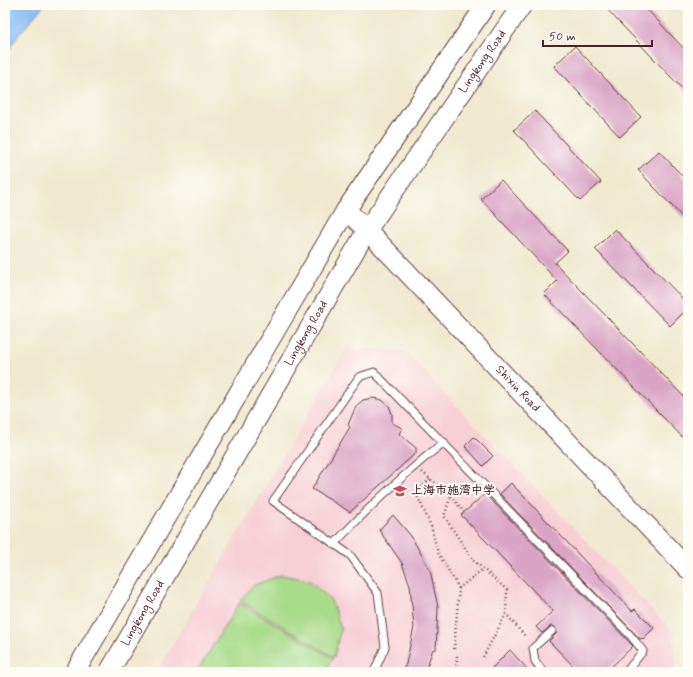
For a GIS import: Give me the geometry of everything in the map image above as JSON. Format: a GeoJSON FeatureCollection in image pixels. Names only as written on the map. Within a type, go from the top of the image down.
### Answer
{"type":"FeatureCollection","features":[{"type":"Feature","properties":{"kind":"main road"},"geometry":{"type":"LineString","coordinates":[[75,672],[346,210],[486,5]]}},
{"type":"Feature","properties":{"kind":"main road","name":"Lingkong Road"},"geometry":{"type":"LineString","coordinates":[[109,672],[367,230],[522,5]]}},
{"type":"Feature","properties":{"kind":"main road","name":"Shixin Road"},"geometry":{"type":"LineString","coordinates":[[346,210],[367,230],[688,569]]}},
{"type":"Feature","properties":{"kind":"lane"},"geometry":{"type":"LineString","coordinates":[[374,672],[385,647],[378,594],[350,555],[273,501],[359,377],[374,372],[444,442],[631,636],[643,651],[626,672]]}},
{"type":"Feature","properties":{"kind":"lane"},"geometry":{"type":"LineString","coordinates":[[334,544],[366,510],[414,466],[444,442]]}},
{"type":"Feature","properties":{"kind":"lane"},"geometry":{"type":"LineString","coordinates":[[543,672],[535,661],[532,648],[552,631]]}},
{"type":"Feature","properties":{"kind":"path"},"geometry":{"type":"LineString","coordinates":[[414,466],[450,496],[464,512]]}},
{"type":"Feature","properties":{"kind":"path"},"geometry":{"type":"LineString","coordinates":[[430,479],[416,493],[431,526],[438,553],[459,588],[454,649]]}},
{"type":"Feature","properties":{"kind":"path"},"geometry":{"type":"LineString","coordinates":[[450,496],[444,516],[473,560],[507,590],[506,614],[483,657]]}},
{"type":"Feature","properties":{"kind":"path"},"geometry":{"type":"LineString","coordinates":[[459,588],[483,569]]}},
{"type":"Feature","properties":{"kind":"path"},"geometry":{"type":"LineString","coordinates":[[506,614],[525,636]]}},
{"type":"Feature","properties":{"kind":"path"},"geometry":{"type":"LineString","coordinates":[[457,656],[456,670],[458,672]]}},
{"type":"Feature","properties":{"kind":"shaded area","name":"上海市施湾中学"},"geometry":{"type":"Polygon","coordinates":[[[346,349],[403,350],[673,632],[677,672],[156,672],[346,349]]]}},
{"type":"Feature","properties":{"kind":"green space"},"geometry":{"type":"Polygon","coordinates":[[[281,575],[309,580],[331,600],[341,628],[334,657],[240,601],[254,585],[281,575]]]}},
{"type":"Feature","properties":{"kind":"green space"},"geometry":{"type":"Polygon","coordinates":[[[239,603],[333,658],[325,672],[197,672],[239,603]]]}},
{"type":"Feature","properties":{"kind":"water"},"geometry":{"type":"Polygon","coordinates":[[[5,5],[44,5],[17,37],[5,56],[5,5]]]}},
{"type":"Feature","properties":{"kind":"building"},"geometry":{"type":"Polygon","coordinates":[[[603,5],[643,5],[688,53],[688,95],[603,5]]]}},
{"type":"Feature","properties":{"kind":"building"},"geometry":{"type":"Polygon","coordinates":[[[575,46],[641,117],[620,137],[554,66],[575,46]]]}},
{"type":"Feature","properties":{"kind":"building"},"geometry":{"type":"Polygon","coordinates":[[[535,111],[601,182],[580,201],[514,130],[535,111]]]}},
{"type":"Feature","properties":{"kind":"building"},"geometry":{"type":"Polygon","coordinates":[[[659,151],[688,182],[688,223],[638,170],[659,151]]]}},
{"type":"Feature","properties":{"kind":"building"},"geometry":{"type":"Polygon","coordinates":[[[501,180],[568,251],[555,263],[688,401],[688,443],[544,294],[557,281],[481,199],[501,180]]]}},
{"type":"Feature","properties":{"kind":"building"},"geometry":{"type":"Polygon","coordinates":[[[615,229],[688,304],[688,308],[670,326],[595,249],[615,229]]]}},
{"type":"Feature","properties":{"kind":"building"},"geometry":{"type":"Polygon","coordinates":[[[373,398],[382,400],[389,406],[392,414],[392,423],[402,428],[399,434],[416,448],[416,453],[350,512],[312,489],[350,427],[348,425],[356,406],[363,400],[373,398]]]}},
{"type":"Feature","properties":{"kind":"building"},"geometry":{"type":"Polygon","coordinates":[[[474,437],[493,456],[483,466],[465,446],[474,437]]]}},
{"type":"Feature","properties":{"kind":"building"},"geometry":{"type":"Polygon","coordinates":[[[511,483],[632,611],[635,609],[654,628],[643,639],[640,639],[500,494],[511,483]]]}},
{"type":"Feature","properties":{"kind":"building"},"geometry":{"type":"Polygon","coordinates":[[[485,494],[633,646],[606,672],[579,672],[549,641],[557,633],[555,627],[551,626],[542,633],[536,627],[553,611],[461,515],[485,494]]]}},
{"type":"Feature","properties":{"kind":"building"},"geometry":{"type":"Polygon","coordinates":[[[393,515],[411,536],[430,570],[438,607],[436,650],[433,649],[425,672],[402,672],[406,664],[414,627],[410,585],[402,563],[379,530],[393,515]]]}},
{"type":"Feature","properties":{"kind":"building"},"geometry":{"type":"Polygon","coordinates":[[[510,650],[530,672],[488,672],[510,650]]]}},
{"type":"Feature","properties":{"kind":"place","name":"上海市施湾中学"},"geometry":{"type":"Point","coordinates":[400,491]}}]}
